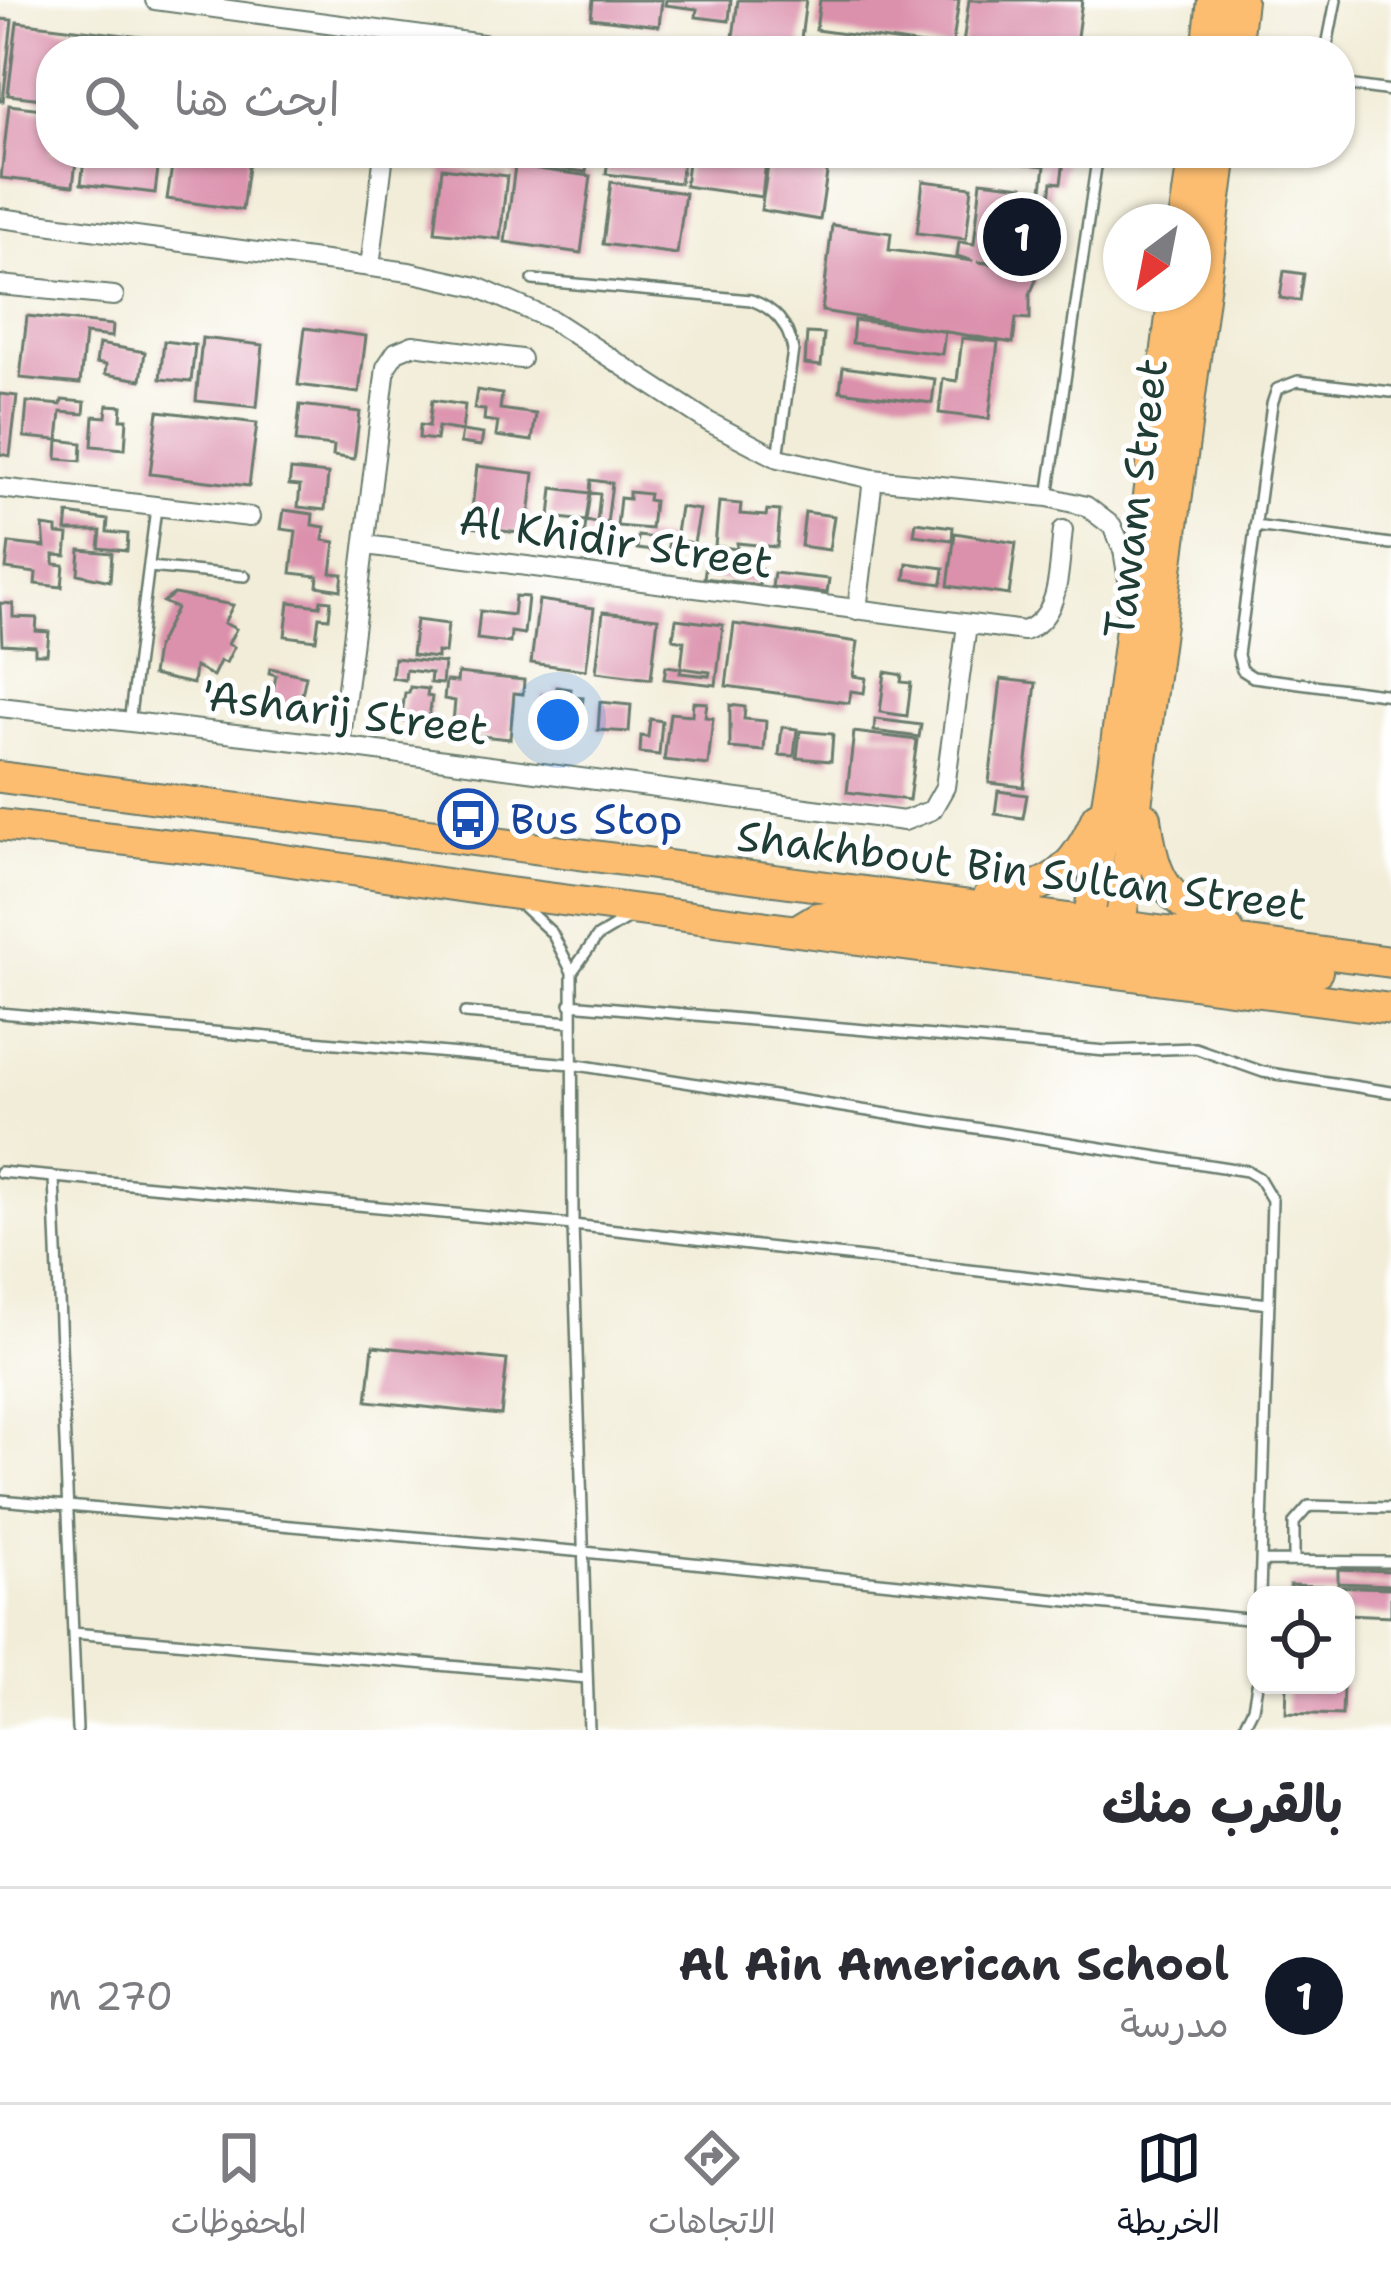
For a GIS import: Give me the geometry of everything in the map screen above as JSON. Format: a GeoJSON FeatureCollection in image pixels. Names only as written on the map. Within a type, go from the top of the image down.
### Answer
{"type":"FeatureCollection","features":[{"type":"Feature","properties":{"kind":"main road"},"geometry":{"type":"LineString","coordinates":[[1209,36],[1213,0]]}},
{"type":"Feature","properties":{"kind":"main road"},"geometry":{"type":"LineString","coordinates":[[1236,36],[1241,0]]}},
{"type":"Feature","properties":{"kind":"main road","name":"Tawam Street"},"geometry":{"type":"LineString","coordinates":[[1187,204],[1194,168]]}},
{"type":"Feature","properties":{"kind":"main road","name":"Tawam Street"},"geometry":{"type":"LineString","coordinates":[[1141,783],[1196,168]]}},
{"type":"Feature","properties":{"kind":"main road","name":"Tawam Street"},"geometry":{"type":"LineString","coordinates":[[1114,760],[1172,312]]}},
{"type":"Feature","properties":{"kind":"main road"},"geometry":{"type":"LineString","coordinates":[[1114,760],[1117,780],[1107,857],[1111,866],[1119,868],[1129,860]]}},
{"type":"Feature","properties":{"kind":"main road"},"geometry":{"type":"LineString","coordinates":[[944,902],[1026,891],[1058,876],[1092,827],[1114,760]]}},
{"type":"Feature","properties":{"kind":"main road"},"geometry":{"type":"LineString","coordinates":[[1101,946],[1114,760]]}},
{"type":"Feature","properties":{"kind":"main road","name":"Shakhbout Bin Sultan Street"},"geometry":{"type":"LineString","coordinates":[[0,777],[944,902],[1101,946],[1391,1009]]}},
{"type":"Feature","properties":{"kind":"main road"},"geometry":{"type":"LineString","coordinates":[[1101,946],[1129,860],[1141,783]]}},
{"type":"Feature","properties":{"kind":"main road"},"geometry":{"type":"LineString","coordinates":[[1141,783],[1150,848],[1163,887],[1192,912],[1249,940]]}},
{"type":"Feature","properties":{"kind":"main road","name":"Shakhbout Bin Sultan Street"},"geometry":{"type":"LineString","coordinates":[[0,825],[798,930],[1101,946],[1249,940],[1391,966]]}},
{"type":"Feature","properties":{"kind":"main road"},"geometry":{"type":"LineString","coordinates":[[1101,946],[1348,975],[1391,966]]}},
{"type":"Feature","properties":{"kind":"street"},"geometry":{"type":"LineString","coordinates":[[155,0],[287,9],[378,36]]}},
{"type":"Feature","properties":{"kind":"street"},"geometry":{"type":"LineString","coordinates":[[370,267],[382,168]]}},
{"type":"Feature","properties":{"kind":"street"},"geometry":{"type":"LineString","coordinates":[[0,218],[450,280],[528,308],[709,422],[778,458],[873,479],[1048,497],[1086,506],[1112,526],[1123,550],[1132,602]]}},
{"type":"Feature","properties":{"kind":"street"},"geometry":{"type":"LineString","coordinates":[[0,285],[114,296]]}},
{"type":"Feature","properties":{"kind":"street"},"geometry":{"type":"LineString","coordinates":[[340,746],[390,358],[413,345],[521,359]]}},
{"type":"Feature","properties":{"kind":"street"},"geometry":{"type":"LineString","coordinates":[[857,610],[873,479]]}},
{"type":"Feature","properties":{"kind":"street"},"geometry":{"type":"LineString","coordinates":[[0,488],[250,517]]}},
{"type":"Feature","properties":{"kind":"street","name":"Al Khidir Street"},"geometry":{"type":"LineString","coordinates":[[366,544],[1024,631],[1046,618],[1052,607],[1063,530]]}},
{"type":"Feature","properties":{"kind":"street","name":"'Asharij Street"},"geometry":{"type":"LineString","coordinates":[[0,707],[914,820],[932,810],[945,787],[967,625]]}},
{"type":"Feature","properties":{"kind":"lane"},"geometry":{"type":"LineString","coordinates":[[1329,36],[1336,0]]}},
{"type":"Feature","properties":{"kind":"lane"},"geometry":{"type":"LineString","coordinates":[[1355,86],[1391,91]]}},
{"type":"Feature","properties":{"kind":"lane"},"geometry":{"type":"LineString","coordinates":[[1048,497],[1096,168]]}},
{"type":"Feature","properties":{"kind":"lane"},"geometry":{"type":"LineString","coordinates":[[533,280],[751,300],[776,313],[793,350],[778,458]]}},
{"type":"Feature","properties":{"kind":"lane"},"geometry":{"type":"LineString","coordinates":[[1391,392],[1298,381],[1277,389],[1238,656],[1241,670],[1253,677],[1391,695]]}},
{"type":"Feature","properties":{"kind":"lane"},"geometry":{"type":"LineString","coordinates":[[129,722],[156,506]]}},
{"type":"Feature","properties":{"kind":"lane"},"geometry":{"type":"LineString","coordinates":[[1255,526],[1391,544]]}},
{"type":"Feature","properties":{"kind":"lane"},"geometry":{"type":"LineString","coordinates":[[149,567],[245,576]]}},
{"type":"Feature","properties":{"kind":"lane"},"geometry":{"type":"LineString","coordinates":[[494,891],[542,922],[560,945],[572,972]]}},
{"type":"Feature","properties":{"kind":"lane"},"geometry":{"type":"LineString","coordinates":[[589,1730],[573,1226],[572,972],[587,947],[609,928],[652,911]]}},
{"type":"Feature","properties":{"kind":"lane"},"geometry":{"type":"LineString","coordinates":[[570,1004],[1106,1051],[1195,1048],[1263,1072],[1391,1092]]}},
{"type":"Feature","properties":{"kind":"lane"},"geometry":{"type":"LineString","coordinates":[[0,1013],[571,1064],[1247,1171],[1259,1178],[1272,1200],[1260,1586]]}},
{"type":"Feature","properties":{"kind":"lane"},"geometry":{"type":"LineString","coordinates":[[465,1013],[571,1022]]}},
{"type":"Feature","properties":{"kind":"lane"},"geometry":{"type":"LineString","coordinates":[[0,1172],[573,1226],[1269,1304]]}},
{"type":"Feature","properties":{"kind":"lane"},"geometry":{"type":"LineString","coordinates":[[54,1178],[77,1730]]}},
{"type":"Feature","properties":{"kind":"lane"},"geometry":{"type":"LineString","coordinates":[[0,1500],[584,1552],[1247,1619]]}},
{"type":"Feature","properties":{"kind":"lane"},"geometry":{"type":"LineString","coordinates":[[1294,1561],[1294,1523],[1310,1506],[1391,1508]]}},
{"type":"Feature","properties":{"kind":"lane"},"geometry":{"type":"LineString","coordinates":[[1261,1562],[1391,1562]]}},
{"type":"Feature","properties":{"kind":"lane"},"geometry":{"type":"LineString","coordinates":[[73,1633],[587,1678]]}},
{"type":"Feature","properties":{"kind":"lane"},"geometry":{"type":"LineString","coordinates":[[1242,1730],[1255,1694]]}},
{"type":"Feature","properties":{"kind":"building"},"geometry":{"type":"Polygon","coordinates":[[[593,0],[662,0],[659,26],[591,18],[593,0]]]}},
{"type":"Feature","properties":{"kind":"building"},"geometry":{"type":"Polygon","coordinates":[[[666,0],[731,0],[729,21],[696,17],[697,9],[665,5],[666,0]]]}},
{"type":"Feature","properties":{"kind":"building"},"geometry":{"type":"Polygon","coordinates":[[[738,0],[806,0],[801,36],[733,36],[738,0]]]}},
{"type":"Feature","properties":{"kind":"building"},"geometry":{"type":"Polygon","coordinates":[[[820,0],[959,0],[954,36],[859,36],[816,30],[820,0]]]}},
{"type":"Feature","properties":{"kind":"building"},"geometry":{"type":"Polygon","coordinates":[[[969,0],[1082,0],[1077,36],[964,36],[969,0]]]}},
{"type":"Feature","properties":{"kind":"building"},"geometry":{"type":"Polygon","coordinates":[[[0,19],[12,20],[3,101],[0,101],[0,19]]]}},
{"type":"Feature","properties":{"kind":"building"},"geometry":{"type":"Polygon","coordinates":[[[17,22],[133,36],[36,36],[36,98],[8,95],[17,22]]]}},
{"type":"Feature","properties":{"kind":"building"},"geometry":{"type":"Polygon","coordinates":[[[9,105],[36,108],[36,168],[75,168],[73,186],[1,178],[9,105]]]}},
{"type":"Feature","properties":{"kind":"building"},"geometry":{"type":"Polygon","coordinates":[[[83,168],[158,168],[155,193],[81,184],[83,168]]]}},
{"type":"Feature","properties":{"kind":"building"},"geometry":{"type":"Polygon","coordinates":[[[172,168],[248,168],[242,210],[167,199],[172,168]]]}},
{"type":"Feature","properties":{"kind":"building"},"geometry":{"type":"Polygon","coordinates":[[[442,168],[507,176],[500,239],[435,232],[442,168]]]}},
{"type":"Feature","properties":{"kind":"building"},"geometry":{"type":"Polygon","coordinates":[[[515,168],[591,176],[581,253],[505,242],[515,168]]]}},
{"type":"Feature","properties":{"kind":"building"},"geometry":{"type":"Polygon","coordinates":[[[607,168],[682,168],[680,183],[606,174],[607,168]]]}},
{"type":"Feature","properties":{"kind":"building"},"geometry":{"type":"Polygon","coordinates":[[[687,168],[765,168],[762,197],[685,186],[687,168]]]}},
{"type":"Feature","properties":{"kind":"building"},"geometry":{"type":"Polygon","coordinates":[[[768,168],[828,168],[820,220],[761,210],[768,168]]]}},
{"type":"Feature","properties":{"kind":"building"},"geometry":{"type":"Polygon","coordinates":[[[1045,168],[1063,168],[1061,183],[1052,182],[1050,198],[1041,197],[1045,168]]]}},
{"type":"Feature","properties":{"kind":"building"},"geometry":{"type":"Polygon","coordinates":[[[923,181],[972,187],[966,239],[917,233],[923,181]]]}},
{"type":"Feature","properties":{"kind":"building"},"geometry":{"type":"Polygon","coordinates":[[[981,181],[1023,186],[1015,264],[977,262],[1026,268],[1036,280],[1030,294],[1030,319],[1016,318],[1013,343],[822,311],[832,225],[891,233],[889,250],[973,261],[957,256],[959,242],[974,244],[981,181]]]}},
{"type":"Feature","properties":{"kind":"building"},"geometry":{"type":"Polygon","coordinates":[[[611,182],[685,193],[677,254],[603,244],[611,182]]]}},
{"type":"Feature","properties":{"kind":"building"},"geometry":{"type":"Polygon","coordinates":[[[1284,271],[1304,274],[1300,301],[1280,298],[1284,271]]]}},
{"type":"Feature","properties":{"kind":"building"},"geometry":{"type":"Polygon","coordinates":[[[27,316],[113,325],[112,337],[85,334],[80,384],[20,378],[27,316]]]}},
{"type":"Feature","properties":{"kind":"building"},"geometry":{"type":"Polygon","coordinates":[[[854,320],[945,331],[942,354],[852,343],[854,320]]]}},
{"type":"Feature","properties":{"kind":"building"},"geometry":{"type":"Polygon","coordinates":[[[305,328],[366,336],[359,393],[298,385],[305,328]]]}},
{"type":"Feature","properties":{"kind":"building"},"geometry":{"type":"Polygon","coordinates":[[[807,333],[824,334],[821,366],[805,364],[807,333]]]}},
{"type":"Feature","properties":{"kind":"building"},"geometry":{"type":"Polygon","coordinates":[[[202,338],[263,345],[257,407],[196,401],[202,338]]]}},
{"type":"Feature","properties":{"kind":"building"},"geometry":{"type":"Polygon","coordinates":[[[962,338],[998,342],[989,419],[939,413],[943,379],[957,381],[962,338]]]}},
{"type":"Feature","properties":{"kind":"building"},"geometry":{"type":"Polygon","coordinates":[[[164,341],[195,345],[191,382],[160,379],[164,341]]]}},
{"type":"Feature","properties":{"kind":"building"},"geometry":{"type":"Polygon","coordinates":[[[99,344],[145,352],[141,380],[105,374],[106,365],[96,363],[99,344]]]}},
{"type":"Feature","properties":{"kind":"building"},"geometry":{"type":"Polygon","coordinates":[[[843,367],[935,379],[932,403],[840,391],[843,367]]]}},
{"type":"Feature","properties":{"kind":"building"},"geometry":{"type":"Polygon","coordinates":[[[477,390],[502,394],[500,409],[536,414],[532,441],[496,436],[498,422],[484,420],[485,410],[474,409],[477,390]]]}},
{"type":"Feature","properties":{"kind":"building"},"geometry":{"type":"Polygon","coordinates":[[[0,394],[17,396],[10,456],[0,454],[0,394]]]}},
{"type":"Feature","properties":{"kind":"building"},"geometry":{"type":"Polygon","coordinates":[[[432,400],[465,405],[462,431],[438,427],[436,440],[419,438],[420,425],[429,426],[432,400]]]}},
{"type":"Feature","properties":{"kind":"building"},"geometry":{"type":"Polygon","coordinates":[[[27,402],[85,402],[84,414],[61,412],[58,440],[24,437],[27,402]]]}},
{"type":"Feature","properties":{"kind":"building"},"geometry":{"type":"Polygon","coordinates":[[[107,405],[122,406],[121,419],[127,419],[125,449],[92,446],[94,416],[106,417],[107,405]]]}},
{"type":"Feature","properties":{"kind":"building"},"geometry":{"type":"Polygon","coordinates":[[[300,405],[360,412],[354,459],[333,456],[334,446],[296,442],[300,405]]]}},
{"type":"Feature","properties":{"kind":"building"},"geometry":{"type":"Polygon","coordinates":[[[158,411],[257,423],[249,486],[150,474],[158,411]]]}},
{"type":"Feature","properties":{"kind":"building"},"geometry":{"type":"Polygon","coordinates":[[[462,431],[483,434],[481,446],[460,443],[462,431]]]}},
{"type":"Feature","properties":{"kind":"building"},"geometry":{"type":"Polygon","coordinates":[[[58,440],[82,443],[81,461],[57,459],[58,440]]]}},
{"type":"Feature","properties":{"kind":"building"},"geometry":{"type":"Polygon","coordinates":[[[477,466],[534,473],[527,534],[470,527],[477,466]]]}},
{"type":"Feature","properties":{"kind":"building"},"geometry":{"type":"Polygon","coordinates":[[[291,470],[328,474],[325,510],[298,507],[300,486],[289,485],[291,470]]]}},
{"type":"Feature","properties":{"kind":"building"},"geometry":{"type":"Polygon","coordinates":[[[591,480],[612,483],[605,540],[584,537],[586,521],[597,523],[600,494],[590,493],[591,480]]]}},
{"type":"Feature","properties":{"kind":"building"},"geometry":{"type":"Polygon","coordinates":[[[553,488],[590,493],[586,521],[550,517],[553,488]]]}},
{"type":"Feature","properties":{"kind":"building"},"geometry":{"type":"Polygon","coordinates":[[[629,492],[649,494],[648,500],[654,501],[651,529],[617,526],[620,498],[629,499],[629,492]]]}},
{"type":"Feature","properties":{"kind":"building"},"geometry":{"type":"Polygon","coordinates":[[[719,502],[741,504],[740,514],[766,516],[767,510],[780,511],[777,547],[715,546],[719,502]]]}},
{"type":"Feature","properties":{"kind":"building"},"geometry":{"type":"Polygon","coordinates":[[[680,507],[700,510],[694,543],[675,540],[680,507]]]}},
{"type":"Feature","properties":{"kind":"building"},"geometry":{"type":"Polygon","coordinates":[[[284,510],[313,514],[312,525],[325,527],[323,540],[335,542],[331,573],[343,574],[341,590],[317,586],[318,576],[291,573],[296,531],[281,529],[284,510]]]}},
{"type":"Feature","properties":{"kind":"building"},"geometry":{"type":"Polygon","coordinates":[[[805,512],[834,516],[829,550],[801,546],[805,512]]]}},
{"type":"Feature","properties":{"kind":"building"},"geometry":{"type":"Polygon","coordinates":[[[68,514],[108,520],[107,532],[128,534],[127,551],[99,548],[101,531],[66,531],[68,514]]]}},
{"type":"Feature","properties":{"kind":"building"},"geometry":{"type":"Polygon","coordinates":[[[916,522],[953,527],[952,540],[914,535],[916,522]]]}},
{"type":"Feature","properties":{"kind":"building"},"geometry":{"type":"Polygon","coordinates":[[[43,526],[68,535],[66,556],[54,555],[54,564],[64,565],[62,587],[35,584],[36,573],[6,569],[9,543],[45,547],[43,526]]]}},
{"type":"Feature","properties":{"kind":"building"},"geometry":{"type":"Polygon","coordinates":[[[955,533],[1016,543],[1009,595],[948,586],[955,533]]]}},
{"type":"Feature","properties":{"kind":"building"},"geometry":{"type":"Polygon","coordinates":[[[638,536],[669,540],[667,553],[637,549],[638,536]]]}},
{"type":"Feature","properties":{"kind":"building"},"geometry":{"type":"Polygon","coordinates":[[[80,550],[112,553],[110,581],[78,574],[80,550]]]}},
{"type":"Feature","properties":{"kind":"building"},"geometry":{"type":"Polygon","coordinates":[[[706,563],[761,569],[759,585],[704,578],[706,563]]]}},
{"type":"Feature","properties":{"kind":"building"},"geometry":{"type":"Polygon","coordinates":[[[907,563],[944,568],[942,584],[905,579],[907,563]]]}},
{"type":"Feature","properties":{"kind":"building"},"geometry":{"type":"Polygon","coordinates":[[[774,573],[829,579],[827,593],[772,587],[774,573]]]}},
{"type":"Feature","properties":{"kind":"building"},"geometry":{"type":"Polygon","coordinates":[[[174,594],[233,605],[224,623],[236,629],[226,663],[220,661],[213,676],[195,667],[193,684],[152,675],[156,649],[176,608],[163,602],[174,594]]]}},
{"type":"Feature","properties":{"kind":"building"},"geometry":{"type":"Polygon","coordinates":[[[515,596],[528,597],[524,634],[511,632],[510,643],[477,639],[480,611],[513,615],[515,596]]]}},
{"type":"Feature","properties":{"kind":"building"},"geometry":{"type":"Polygon","coordinates":[[[321,600],[331,601],[329,618],[319,617],[316,640],[285,636],[289,602],[320,606],[321,600]]]}},
{"type":"Feature","properties":{"kind":"building"},"geometry":{"type":"Polygon","coordinates":[[[539,600],[594,608],[586,670],[531,663],[539,600]]]}},
{"type":"Feature","properties":{"kind":"building"},"geometry":{"type":"Polygon","coordinates":[[[0,603],[13,604],[13,617],[37,618],[36,631],[49,632],[47,654],[35,654],[35,646],[2,644],[0,603]]]}},
{"type":"Feature","properties":{"kind":"building"},"geometry":{"type":"Polygon","coordinates":[[[603,612],[658,618],[651,679],[596,672],[603,612]]]}},
{"type":"Feature","properties":{"kind":"building"},"geometry":{"type":"Polygon","coordinates":[[[676,619],[723,625],[716,685],[664,679],[666,666],[681,668],[684,641],[673,639],[676,619]],[[681,668],[680,673],[709,676],[710,672],[681,668]]]}},
{"type":"Feature","properties":{"kind":"building"},"geometry":{"type":"Polygon","coordinates":[[[416,620],[448,624],[445,653],[437,652],[437,658],[412,655],[416,620]]]}},
{"type":"Feature","properties":{"kind":"building"},"geometry":{"type":"Polygon","coordinates":[[[734,624],[858,642],[853,676],[866,678],[864,693],[851,691],[849,703],[726,686],[734,624]]]}},
{"type":"Feature","properties":{"kind":"building"},"geometry":{"type":"Polygon","coordinates":[[[394,658],[444,663],[442,684],[430,683],[431,673],[406,670],[405,680],[392,678],[394,658]]]}},
{"type":"Feature","properties":{"kind":"building"},"geometry":{"type":"Polygon","coordinates":[[[270,668],[306,676],[299,709],[271,703],[276,675],[269,673],[270,668]]]}},
{"type":"Feature","properties":{"kind":"building"},"geometry":{"type":"Polygon","coordinates":[[[885,672],[902,675],[901,682],[911,683],[907,716],[880,712],[885,672]]]}},
{"type":"Feature","properties":{"kind":"building"},"geometry":{"type":"Polygon","coordinates":[[[458,673],[524,680],[523,694],[514,693],[510,739],[452,733],[455,701],[444,699],[446,681],[457,682],[458,673]]]}},
{"type":"Feature","properties":{"kind":"building"},"geometry":{"type":"Polygon","coordinates":[[[1001,679],[1036,683],[1024,787],[989,783],[1001,679]]]}},
{"type":"Feature","properties":{"kind":"building"},"geometry":{"type":"Polygon","coordinates":[[[410,687],[428,689],[427,696],[432,697],[428,725],[401,721],[410,687]]]}},
{"type":"Feature","properties":{"kind":"building"},"geometry":{"type":"Polygon","coordinates":[[[557,687],[571,689],[570,697],[583,698],[580,727],[539,723],[542,695],[556,696],[557,687]]]}},
{"type":"Feature","properties":{"kind":"building"},"geometry":{"type":"Polygon","coordinates":[[[600,702],[631,705],[629,732],[598,730],[600,702]]]}},
{"type":"Feature","properties":{"kind":"building"},"geometry":{"type":"Polygon","coordinates":[[[693,702],[707,703],[705,717],[713,718],[708,765],[664,760],[670,713],[692,715],[693,702]]]}},
{"type":"Feature","properties":{"kind":"building"},"geometry":{"type":"Polygon","coordinates":[[[730,705],[745,707],[744,719],[766,721],[764,751],[730,748],[730,705]]]}},
{"type":"Feature","properties":{"kind":"building"},"geometry":{"type":"Polygon","coordinates":[[[650,719],[662,721],[659,755],[640,753],[641,736],[648,737],[650,719]]]}},
{"type":"Feature","properties":{"kind":"building"},"geometry":{"type":"Polygon","coordinates":[[[875,719],[921,725],[919,737],[874,731],[875,719]]]}},
{"type":"Feature","properties":{"kind":"building"},"geometry":{"type":"Polygon","coordinates":[[[782,727],[797,729],[794,756],[779,755],[782,727]]]}},
{"type":"Feature","properties":{"kind":"building"},"geometry":{"type":"Polygon","coordinates":[[[800,731],[833,734],[831,761],[797,758],[800,731]]]}},
{"type":"Feature","properties":{"kind":"building"},"geometry":{"type":"Polygon","coordinates":[[[854,732],[917,740],[909,800],[847,792],[854,732]]]}},
{"type":"Feature","properties":{"kind":"building"},"geometry":{"type":"Polygon","coordinates":[[[998,791],[1027,795],[1023,818],[995,814],[998,791]]]}},
{"type":"Feature","properties":{"kind":"building"},"geometry":{"type":"Polygon","coordinates":[[[373,1346],[507,1360],[501,1415],[367,1401],[373,1346]]]}},
{"type":"Feature","properties":{"kind":"building"},"geometry":{"type":"Polygon","coordinates":[[[1338,1569],[1391,1571],[1391,1585],[1338,1583],[1338,1569]]]}},
{"type":"Feature","properties":{"kind":"building"},"geometry":{"type":"Polygon","coordinates":[[[1355,1587],[1391,1588],[1391,1616],[1355,1614],[1355,1587]]]}},
{"type":"Feature","properties":{"kind":"building"},"geometry":{"type":"Polygon","coordinates":[[[1287,1694],[1343,1694],[1342,1715],[1286,1713],[1287,1694]]]}},
{"type":"Feature","properties":{"kind":"place","name":"Al Ain American School"},"geometry":{"type":"Point","coordinates":[1022,237]}},
{"type":"Feature","properties":{"kind":"place","name":"Bus Stop"},"geometry":{"type":"Point","coordinates":[468,819]}}]}
